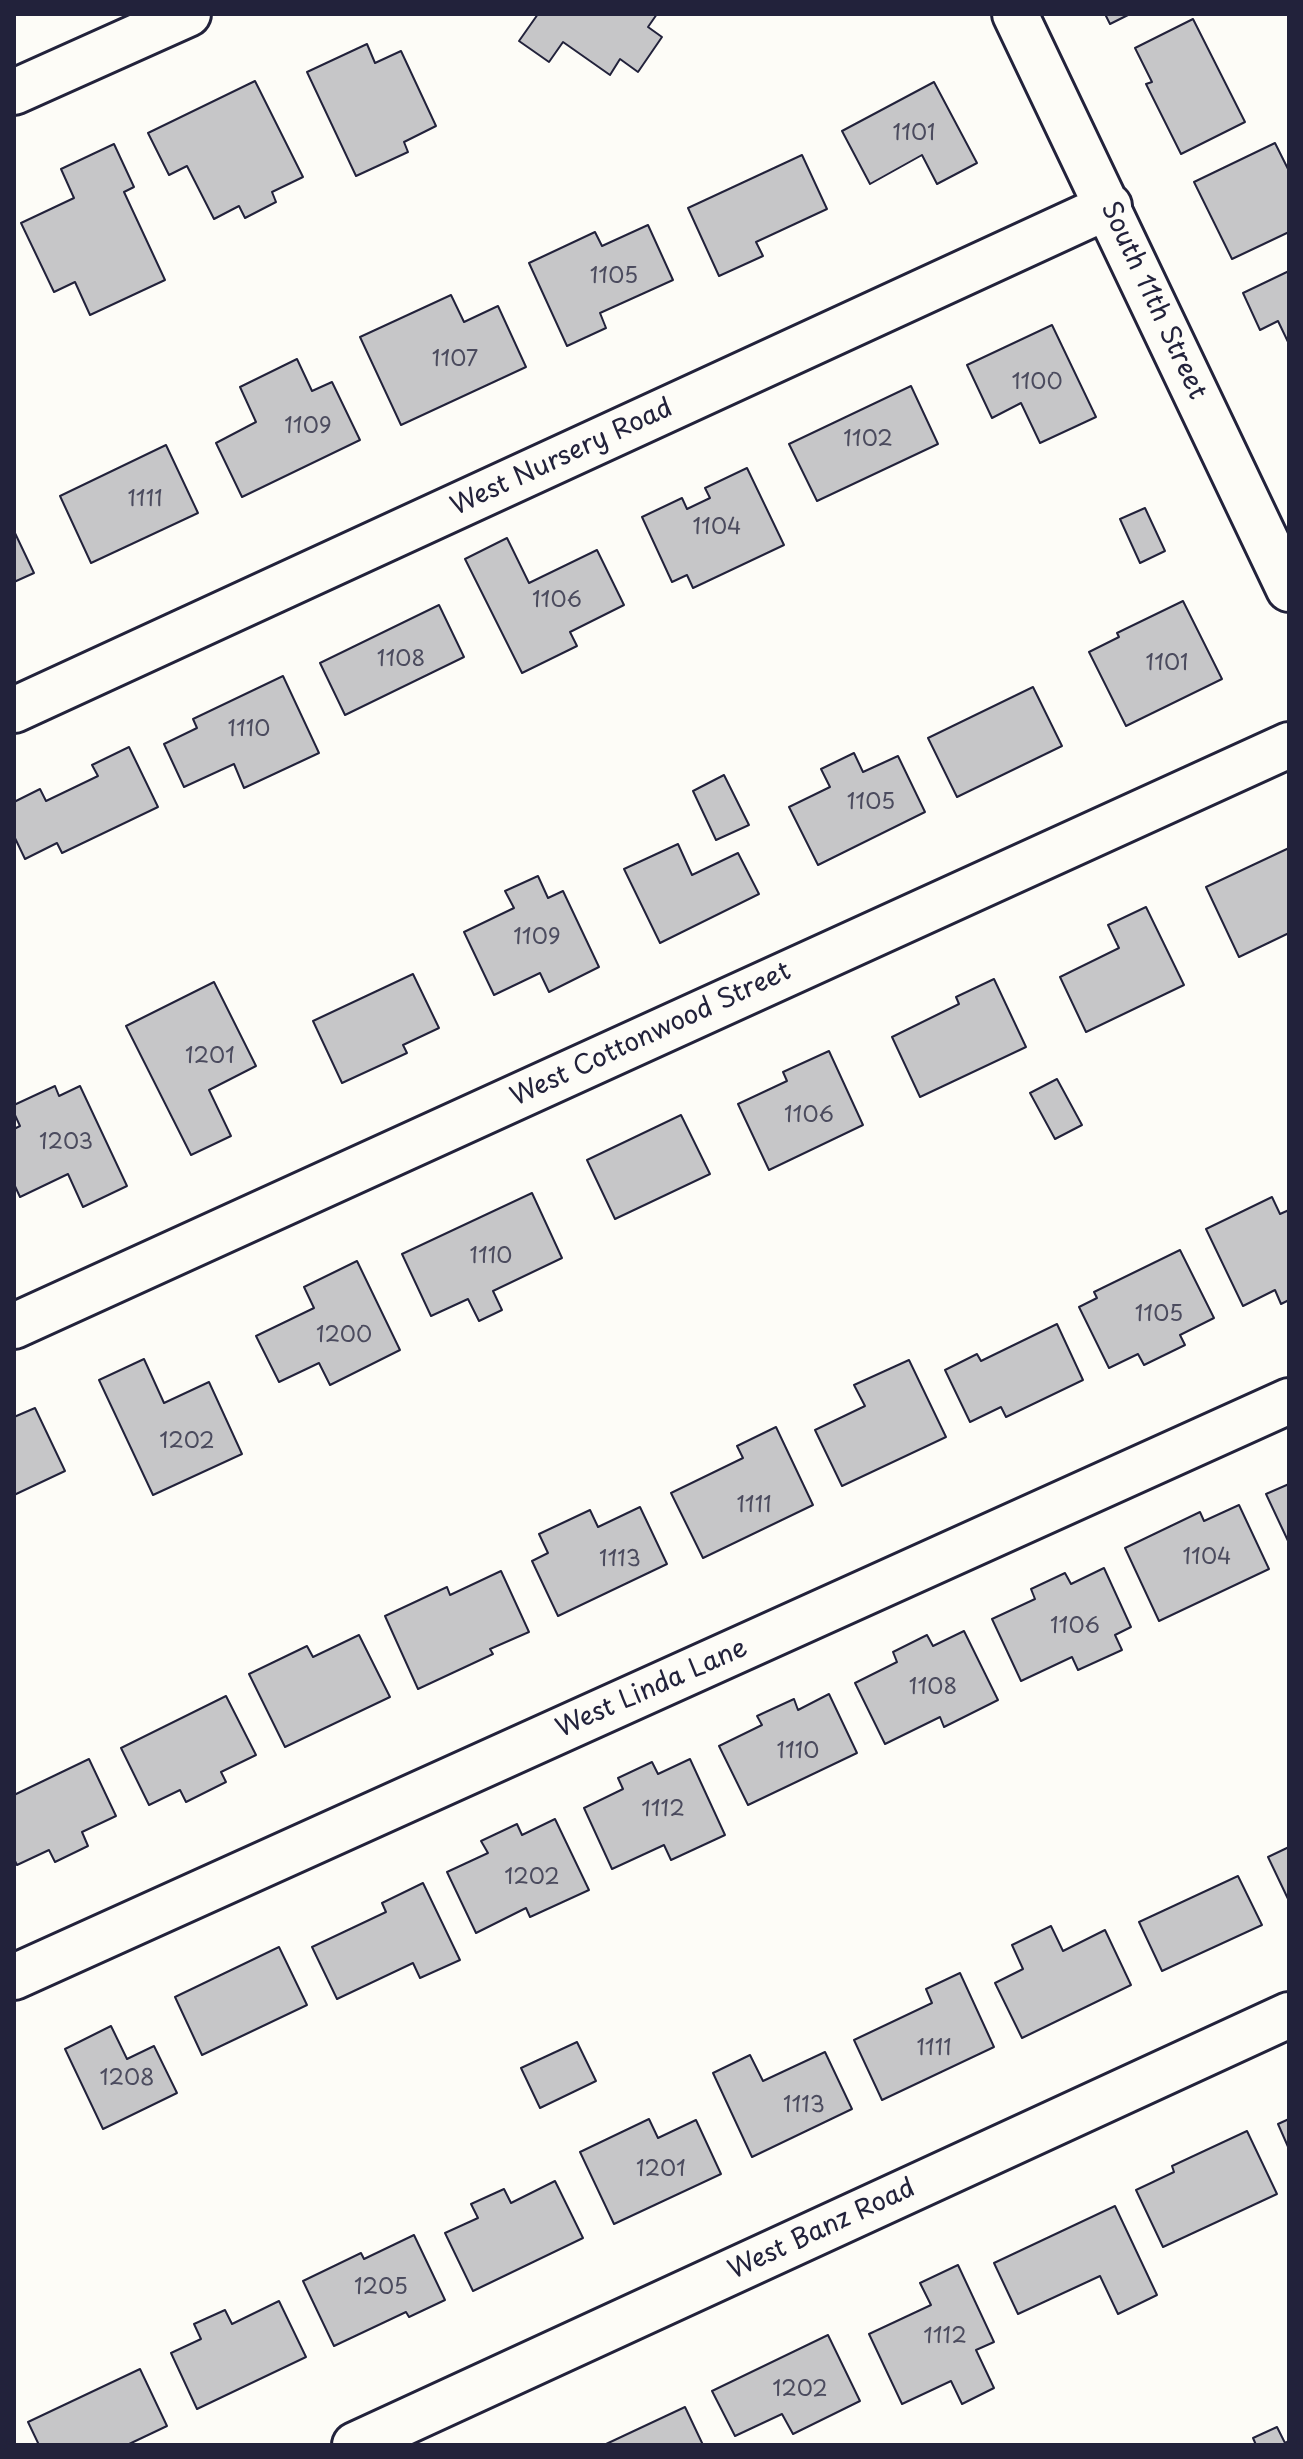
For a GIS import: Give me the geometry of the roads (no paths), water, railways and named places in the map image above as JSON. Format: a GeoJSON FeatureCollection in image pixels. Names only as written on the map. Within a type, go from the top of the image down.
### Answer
{"type":"FeatureCollection","features":[{"type":"Feature","properties":{"kind":"street"},"geometry":{"type":"LineString","coordinates":[[14,92],[188,14]]}},
{"type":"Feature","properties":{"kind":"street","name":"South 11th Street"},"geometry":{"type":"LineString","coordinates":[[1015,14],[1289,589]]}},
{"type":"Feature","properties":{"kind":"street","name":"West Nursery Road"},"geometry":{"type":"LineString","coordinates":[[14,710],[1109,206]]}},
{"type":"Feature","properties":{"kind":"street","name":"West Cottonwood Street"},"geometry":{"type":"LineString","coordinates":[[14,1326],[1289,745]]}},
{"type":"Feature","properties":{"kind":"street","name":"West Linda Lane"},"geometry":{"type":"LineString","coordinates":[[14,1977],[1289,1401]]}},
{"type":"Feature","properties":{"kind":"street","name":"West Banz Road"},"geometry":{"type":"LineString","coordinates":[[355,2445],[1289,2015]]}}]}
